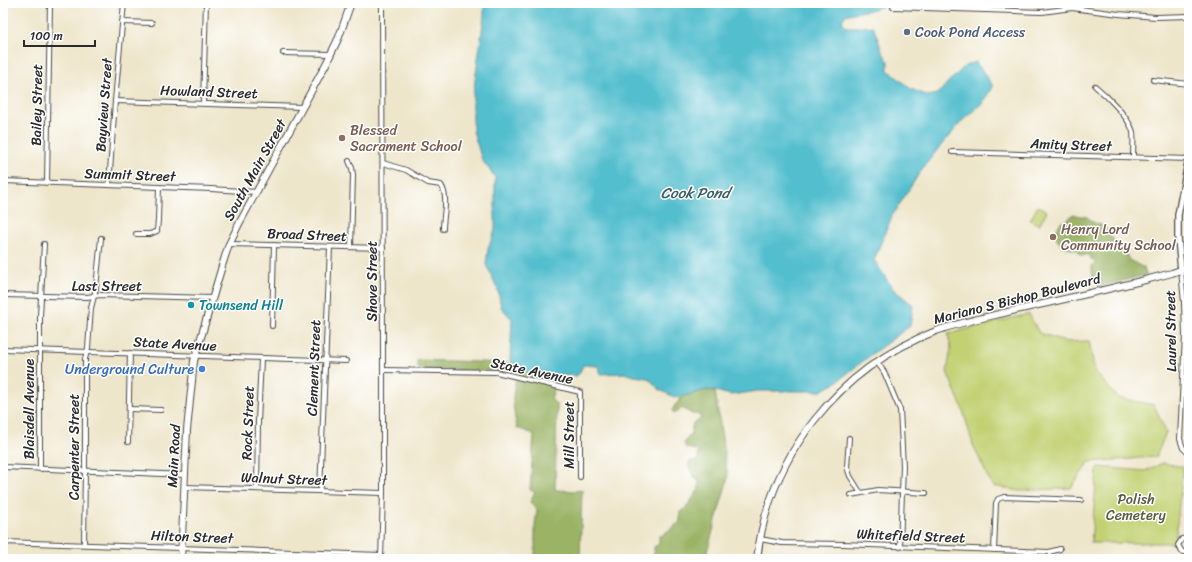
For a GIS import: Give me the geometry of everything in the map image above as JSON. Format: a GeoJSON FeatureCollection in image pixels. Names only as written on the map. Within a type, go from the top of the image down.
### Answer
{"type":"FeatureCollection","features":[{"type":"Feature","properties":{"kind":"main road","name":"South Main Street"},"geometry":{"type":"LineString","coordinates":[[195,355],[230,244],[240,222],[331,54],[351,3]]}},
{"type":"Feature","properties":{"kind":"main road","name":"Mariano S Bishop Boulevard"},"geometry":{"type":"LineString","coordinates":[[757,559],[766,513],[783,469],[799,441],[817,416],[836,395],[852,380],[877,362],[915,340],[951,326],[1134,283],[1189,267]]}},
{"type":"Feature","properties":{"kind":"main road","name":"Main Road"},"geometry":{"type":"LineString","coordinates":[[181,559],[189,396],[195,355]]}},
{"type":"Feature","properties":{"kind":"street","name":"Bailey Street"},"geometry":{"type":"LineString","coordinates":[[47,183],[50,3]]}},
{"type":"Feature","properties":{"kind":"street","name":"Bayview Street"},"geometry":{"type":"LineString","coordinates":[[109,185],[124,3]]}},
{"type":"Feature","properties":{"kind":"street"},"geometry":{"type":"LineString","coordinates":[[203,103],[206,3]]}},
{"type":"Feature","properties":{"kind":"street","name":"Shove Street"},"geometry":{"type":"LineString","coordinates":[[381,557],[383,493],[382,3]]}},
{"type":"Feature","properties":{"kind":"street"},"geometry":{"type":"LineString","coordinates":[[893,7],[1042,12],[1072,8],[1156,17],[1189,16]]}},
{"type":"Feature","properties":{"kind":"street"},"geometry":{"type":"LineString","coordinates":[[122,22],[152,23]]}},
{"type":"Feature","properties":{"kind":"street"},"geometry":{"type":"LineString","coordinates":[[284,53],[331,54]]}},
{"type":"Feature","properties":{"kind":"street"},"geometry":{"type":"LineString","coordinates":[[1153,80],[1189,84]]}},
{"type":"Feature","properties":{"kind":"street"},"geometry":{"type":"LineString","coordinates":[[1095,86],[1102,92],[1129,124],[1133,134],[1132,157]]}},
{"type":"Feature","properties":{"kind":"street","name":"Howland Street"},"geometry":{"type":"LineString","coordinates":[[115,101],[302,107]]}},
{"type":"Feature","properties":{"kind":"street","name":"Amity Street"},"geometry":{"type":"LineString","coordinates":[[952,152],[1189,158]]}},
{"type":"Feature","properties":{"kind":"street","name":"Laurel Street"},"geometry":{"type":"LineString","coordinates":[[1189,158],[1178,214],[1178,238],[1181,270],[1187,303],[1187,361],[1180,439],[1183,448],[1189,454]]}},
{"type":"Feature","properties":{"kind":"street"},"geometry":{"type":"LineString","coordinates":[[349,161],[353,175],[351,248]]}},
{"type":"Feature","properties":{"kind":"street"},"geometry":{"type":"LineString","coordinates":[[382,163],[412,173],[422,180],[434,185],[441,185],[445,201],[443,229]]}},
{"type":"Feature","properties":{"kind":"street","name":"Summit Street"},"geometry":{"type":"LineString","coordinates":[[3,181],[256,192]]}},
{"type":"Feature","properties":{"kind":"street"},"geometry":{"type":"LineString","coordinates":[[136,234],[150,234],[157,231],[159,187]]}},
{"type":"Feature","properties":{"kind":"street"},"geometry":{"type":"LineString","coordinates":[[87,351],[91,308],[94,296],[101,238]]}},
{"type":"Feature","properties":{"kind":"street"},"geometry":{"type":"LineString","coordinates":[[40,350],[40,316],[44,244]]}},
{"type":"Feature","properties":{"kind":"street","name":"Broad Street"},"geometry":{"type":"LineString","coordinates":[[230,244],[383,248]]}},
{"type":"Feature","properties":{"kind":"street"},"geometry":{"type":"LineString","coordinates":[[272,326],[274,245]]}},
{"type":"Feature","properties":{"kind":"street","name":"Clement Street"},"geometry":{"type":"LineString","coordinates":[[320,491],[330,247]]}},
{"type":"Feature","properties":{"kind":"street","name":"Last Street"},"geometry":{"type":"LineString","coordinates":[[3,295],[42,297],[87,297],[100,295],[212,298]]}},
{"type":"Feature","properties":{"kind":"street","name":"State Avenue"},"geometry":{"type":"LineString","coordinates":[[3,349],[130,352],[261,359],[346,361]]}},
{"type":"Feature","properties":{"kind":"street","name":"Blaisdell Avenue"},"geometry":{"type":"LineString","coordinates":[[40,350],[40,469]]}},
{"type":"Feature","properties":{"kind":"street","name":"Carpenter Street"},"geometry":{"type":"LineString","coordinates":[[84,544],[85,359],[87,351]]}},
{"type":"Feature","properties":{"kind":"street"},"geometry":{"type":"LineString","coordinates":[[128,442],[130,352]]}},
{"type":"Feature","properties":{"kind":"street","name":"Rock Street"},"geometry":{"type":"LineString","coordinates":[[258,489],[258,422],[261,359]]}},
{"type":"Feature","properties":{"kind":"street"},"geometry":{"type":"LineString","coordinates":[[877,362],[884,372],[900,410],[903,466],[900,547]]}},
{"type":"Feature","properties":{"kind":"street","name":"State Avenue"},"geometry":{"type":"LineString","coordinates":[[383,370],[496,372],[580,392]]}},
{"type":"Feature","properties":{"kind":"street","name":"Mill Street"},"geometry":{"type":"LineString","coordinates":[[580,392],[580,477]]}},
{"type":"Feature","properties":{"kind":"street"},"geometry":{"type":"LineString","coordinates":[[129,409],[161,410]]}},
{"type":"Feature","properties":{"kind":"street"},"geometry":{"type":"LineString","coordinates":[[848,438],[847,467],[850,476],[860,492]]}},
{"type":"Feature","properties":{"kind":"street"},"geometry":{"type":"LineString","coordinates":[[3,467],[184,475]]}},
{"type":"Feature","properties":{"kind":"street","name":"Walnut Street"},"geometry":{"type":"LineString","coordinates":[[184,487],[383,493]]}},
{"type":"Feature","properties":{"kind":"street"},"geometry":{"type":"LineString","coordinates":[[852,495],[860,492],[878,490],[926,493]]}},
{"type":"Feature","properties":{"kind":"street"},"geometry":{"type":"LineString","coordinates":[[994,550],[996,504],[998,498],[1081,500]]}},
{"type":"Feature","properties":{"kind":"street"},"geometry":{"type":"LineString","coordinates":[[1189,538],[1182,539],[1178,545],[1182,552],[1189,552]]}},
{"type":"Feature","properties":{"kind":"street","name":"Whitefield Street"},"geometry":{"type":"LineString","coordinates":[[760,539],[782,544],[843,544],[1049,552],[1060,549]]}},
{"type":"Feature","properties":{"kind":"street","name":"Hilton Street"},"geometry":{"type":"LineString","coordinates":[[3,542],[84,544],[381,557]]}},
{"type":"Feature","properties":{"kind":"green space"},"geometry":{"type":"Polygon","coordinates":[[[1038,206],[1047,211],[1039,225],[1030,220],[1038,206]]]}},
{"type":"Feature","properties":{"kind":"green space"},"geometry":{"type":"Polygon","coordinates":[[[1075,215],[1087,217],[1095,223],[1104,226],[1109,231],[1110,236],[1124,250],[1129,260],[1144,268],[1146,275],[1101,286],[1098,284],[1093,275],[1092,266],[1095,263],[1094,260],[1091,259],[1088,254],[1083,256],[1079,254],[1079,250],[1073,250],[1063,246],[1057,239],[1056,234],[1060,223],[1075,215]]]}},
{"type":"Feature","properties":{"kind":"green space"},"geometry":{"type":"Polygon","coordinates":[[[1029,314],[1039,333],[1068,342],[1089,341],[1095,372],[1118,398],[1154,405],[1166,432],[1156,457],[1089,462],[1071,488],[1020,491],[992,486],[973,445],[963,410],[947,372],[951,348],[948,334],[1029,314]]]}},
{"type":"Feature","properties":{"kind":"green space"},"geometry":{"type":"Polygon","coordinates":[[[417,360],[512,363],[515,368],[537,374],[556,376],[557,379],[551,399],[557,405],[555,489],[575,491],[582,490],[580,559],[535,559],[535,525],[537,510],[530,502],[535,492],[530,490],[534,434],[517,428],[513,403],[513,392],[516,379],[495,371],[418,369],[417,360]]]}},
{"type":"Feature","properties":{"kind":"green space"},"geometry":{"type":"Polygon","coordinates":[[[707,390],[715,391],[728,478],[705,559],[654,559],[654,547],[659,544],[659,536],[680,522],[680,513],[685,509],[699,489],[699,482],[689,468],[689,462],[698,460],[698,450],[686,448],[685,443],[691,433],[693,423],[701,418],[698,414],[692,414],[682,408],[674,413],[672,411],[681,399],[679,397],[707,390]]]}},
{"type":"Feature","properties":{"kind":"green space","name":"Polish Cemetery"},"geometry":{"type":"Polygon","coordinates":[[[1163,463],[1183,467],[1175,543],[1091,543],[1097,470],[1099,467],[1145,471],[1163,463]]]}},
{"type":"Feature","properties":{"kind":"water","name":"Cook Pond"},"geometry":{"type":"Polygon","coordinates":[[[484,3],[890,3],[874,9],[845,15],[842,21],[846,27],[873,26],[882,51],[888,61],[888,70],[911,89],[928,96],[938,94],[965,66],[976,62],[993,86],[982,104],[964,119],[922,169],[892,216],[874,260],[893,289],[913,305],[910,326],[834,384],[821,391],[758,391],[731,395],[707,390],[676,398],[660,390],[648,378],[624,373],[601,374],[598,366],[583,365],[577,376],[537,374],[515,368],[510,360],[512,319],[501,307],[498,290],[486,264],[488,249],[495,230],[495,177],[482,160],[473,131],[473,95],[484,16],[484,3]]]}},
{"type":"Feature","properties":{"kind":"place","name":"Cook Pond Access"},"geometry":{"type":"Point","coordinates":[907,32]}},
{"type":"Feature","properties":{"kind":"place","name":"Blessed Sacrament School"},"geometry":{"type":"Point","coordinates":[342,138]}},
{"type":"Feature","properties":{"kind":"place","name":"Henry Lord Community School"},"geometry":{"type":"Point","coordinates":[1053,237]}},
{"type":"Feature","properties":{"kind":"place","name":"Townsend Hill"},"geometry":{"type":"Point","coordinates":[191,305]}},
{"type":"Feature","properties":{"kind":"place","name":"Underground Culture"},"geometry":{"type":"Point","coordinates":[202,369]}}]}
